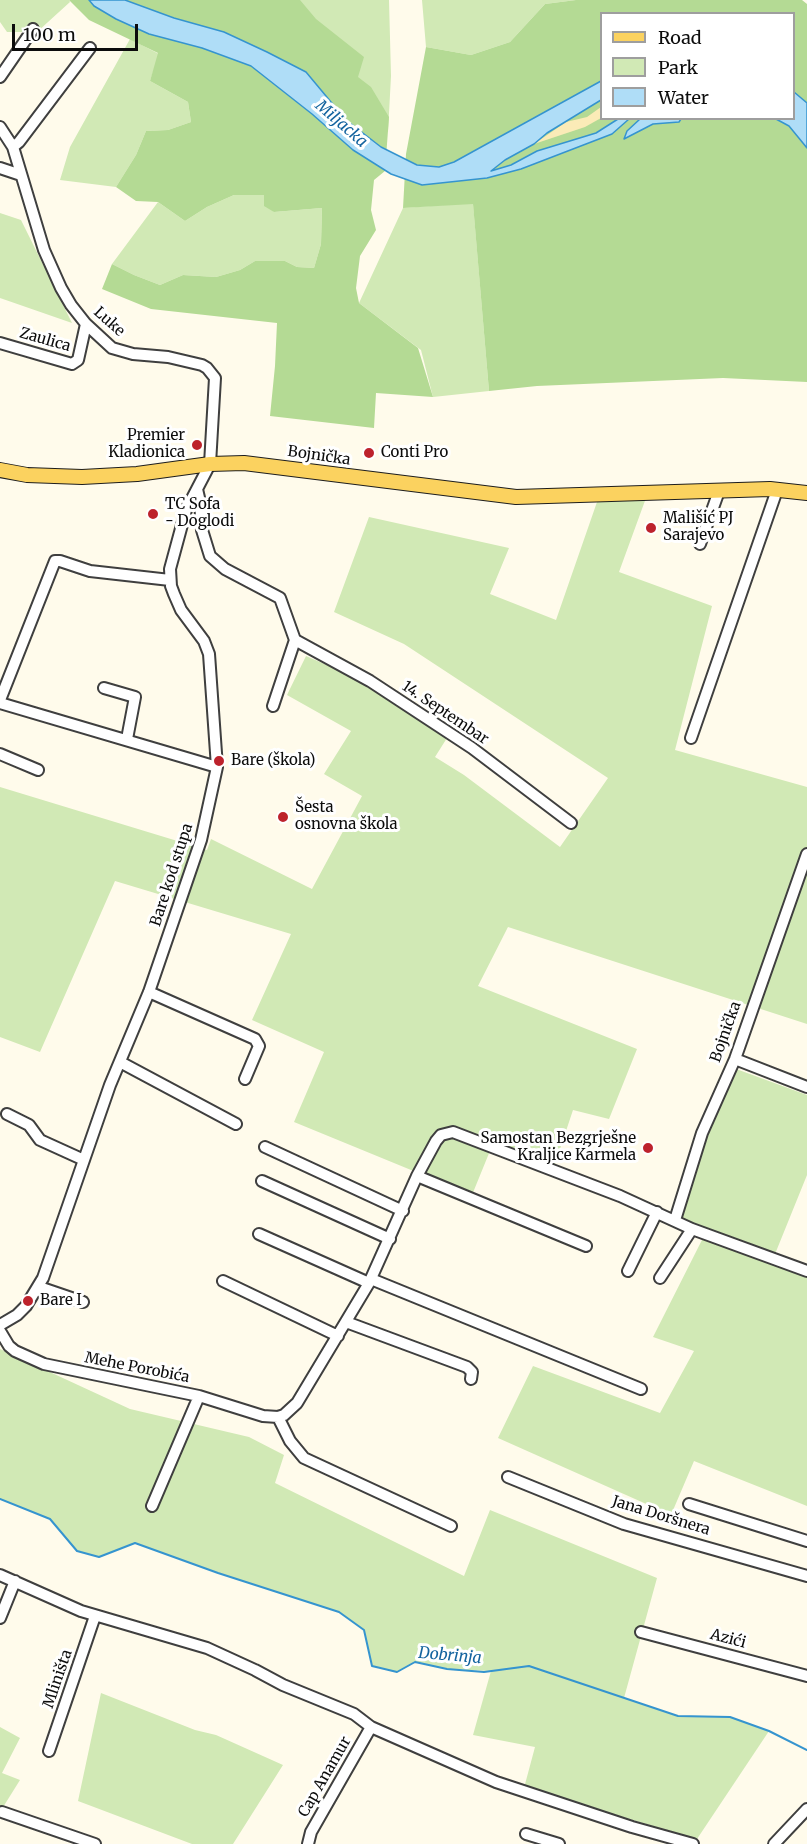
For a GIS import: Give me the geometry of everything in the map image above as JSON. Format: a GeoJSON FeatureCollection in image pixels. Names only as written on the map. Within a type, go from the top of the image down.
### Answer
{"type":"FeatureCollection","features":[{"type":"Feature","properties":{"kind":"main road","name":"Bojnička"},"geometry":{"type":"LineString","coordinates":[[0,470],[27,476],[82,477],[137,474],[210,464],[244,463],[516,497],[777,490],[807,493]]}},
{"type":"Feature","properties":{"kind":"street"},"geometry":{"type":"LineString","coordinates":[[0,77],[33,29]]}},
{"type":"Feature","properties":{"kind":"street"},"geometry":{"type":"LineString","coordinates":[[13,147],[90,48]]}},
{"type":"Feature","properties":{"kind":"street","name":"Luke"},"geometry":{"type":"LineString","coordinates":[[0,127],[13,147],[44,250],[66,296],[86,324],[112,348],[142,356],[185,361],[201,365],[212,373],[216,383],[210,464]]}},
{"type":"Feature","properties":{"kind":"street"},"geometry":{"type":"LineString","coordinates":[[0,168],[21,175]]}},
{"type":"Feature","properties":{"kind":"street","name":"Zaulica"},"geometry":{"type":"LineString","coordinates":[[0,343],[72,364],[78,360],[86,324]]}},
{"type":"Feature","properties":{"kind":"street","name":"Bare kod stupa"},"geometry":{"type":"LineString","coordinates":[[0,1325],[17,1315],[32,1299],[39,1287],[119,1066],[149,992],[204,833],[217,767],[209,654],[204,641],[181,610],[170,580],[170,569],[186,510],[210,464]]}},
{"type":"Feature","properties":{"kind":"street"},"geometry":{"type":"LineString","coordinates":[[197,489],[202,530],[210,556],[225,569],[280,598],[295,640],[273,706]]}},
{"type":"Feature","properties":{"kind":"street"},"geometry":{"type":"LineString","coordinates":[[691,738],[777,490]]}},
{"type":"Feature","properties":{"kind":"street"},"geometry":{"type":"LineString","coordinates":[[700,544],[719,491]]}},
{"type":"Feature","properties":{"kind":"street"},"geometry":{"type":"LineString","coordinates":[[170,580],[90,571],[55,561],[1,705],[127,739],[217,767]]}},
{"type":"Feature","properties":{"kind":"street","name":"14. Septembar"},"geometry":{"type":"LineString","coordinates":[[295,640],[370,681],[472,748],[571,823]]}},
{"type":"Feature","properties":{"kind":"street"},"geometry":{"type":"LineString","coordinates":[[104,688],[135,697],[127,739]]}},
{"type":"Feature","properties":{"kind":"street"},"geometry":{"type":"LineString","coordinates":[[0,754],[38,770]]}},
{"type":"Feature","properties":{"kind":"street","name":"Bojnička"},"geometry":{"type":"LineString","coordinates":[[675,1220],[702,1133],[735,1059],[807,854]]}},
{"type":"Feature","properties":{"kind":"street"},"geometry":{"type":"LineString","coordinates":[[149,992],[255,1039],[259,1046],[245,1079]]}},
{"type":"Feature","properties":{"kind":"street"},"geometry":{"type":"LineString","coordinates":[[735,1059],[807,1087]]}},
{"type":"Feature","properties":{"kind":"street"},"geometry":{"type":"LineString","coordinates":[[119,1066],[214,1118]]}},
{"type":"Feature","properties":{"kind":"street"},"geometry":{"type":"LineString","coordinates":[[119,1066],[236,1124]]}},
{"type":"Feature","properties":{"kind":"street"},"geometry":{"type":"LineString","coordinates":[[7,1114],[29,1125],[40,1140],[84,1160]]}},
{"type":"Feature","properties":{"kind":"street"},"geometry":{"type":"LineString","coordinates":[[451,1527],[304,1458],[290,1441],[278,1417],[288,1412],[297,1403],[370,1281],[417,1176],[441,1135],[453,1132],[561,1172],[692,1229],[807,1271]]}},
{"type":"Feature","properties":{"kind":"street"},"geometry":{"type":"LineString","coordinates":[[265,1147],[403,1210]]}},
{"type":"Feature","properties":{"kind":"street"},"geometry":{"type":"LineString","coordinates":[[417,1176],[586,1246]]}},
{"type":"Feature","properties":{"kind":"street"},"geometry":{"type":"LineString","coordinates":[[262,1181],[390,1239]]}},
{"type":"Feature","properties":{"kind":"street"},"geometry":{"type":"LineString","coordinates":[[628,1271],[657,1212]]}},
{"type":"Feature","properties":{"kind":"street"},"geometry":{"type":"LineString","coordinates":[[660,1278],[692,1229]]}},
{"type":"Feature","properties":{"kind":"street"},"geometry":{"type":"LineString","coordinates":[[259,1234],[370,1281],[641,1389]]}},
{"type":"Feature","properties":{"kind":"street"},"geometry":{"type":"LineString","coordinates":[[223,1281],[338,1336]]}},
{"type":"Feature","properties":{"kind":"street"},"geometry":{"type":"LineString","coordinates":[[39,1287],[83,1302]]}},
{"type":"Feature","properties":{"kind":"street"},"geometry":{"type":"LineString","coordinates":[[346,1322],[467,1368],[472,1372],[471,1379]]}},
{"type":"Feature","properties":{"kind":"street","name":"Mehe Porobića"},"geometry":{"type":"LineString","coordinates":[[0,1331],[15,1351],[44,1364],[199,1396],[263,1416],[278,1417]]}},
{"type":"Feature","properties":{"kind":"street"},"geometry":{"type":"LineString","coordinates":[[152,1506],[199,1396]]}},
{"type":"Feature","properties":{"kind":"street","name":"Jana Doršnera"},"geometry":{"type":"LineString","coordinates":[[508,1477],[624,1524],[807,1576]]}},
{"type":"Feature","properties":{"kind":"street"},"geometry":{"type":"LineString","coordinates":[[689,1504],[807,1541]]}},
{"type":"Feature","properties":{"kind":"street"},"geometry":{"type":"LineString","coordinates":[[0,1575],[95,1616],[198,1645],[283,1685],[354,1714],[371,1727],[495,1782],[632,1827],[693,1844]]}},
{"type":"Feature","properties":{"kind":"street"},"geometry":{"type":"LineString","coordinates":[[0,1618],[15,1581]]}},
{"type":"Feature","properties":{"kind":"street","name":"Mliništa"},"geometry":{"type":"LineString","coordinates":[[49,1751],[95,1616]]}},
{"type":"Feature","properties":{"kind":"street","name":"Azići"},"geometry":{"type":"LineString","coordinates":[[641,1632],[807,1676]]}},
{"type":"Feature","properties":{"kind":"street","name":"Cap Anamur"},"geometry":{"type":"LineString","coordinates":[[308,1844],[311,1832],[371,1727]]}},
{"type":"Feature","properties":{"kind":"street"},"geometry":{"type":"LineString","coordinates":[[774,1844],[807,1809]]}},
{"type":"Feature","properties":{"kind":"street"},"geometry":{"type":"LineString","coordinates":[[2,1812],[95,1844]]}},
{"type":"Feature","properties":{"kind":"street"},"geometry":{"type":"LineString","coordinates":[[526,1834],[559,1844]]}},
{"type":"Feature","properties":{"kind":"green space"},"geometry":{"type":"Polygon","coordinates":[[[0,0],[69,0],[70,2],[37,32],[7,32],[0,22],[0,0]]]}},
{"type":"Feature","properties":{"kind":"green space"},"geometry":{"type":"Polygon","coordinates":[[[69,0],[300,0],[316,19],[364,57],[358,77],[371,87],[389,117],[385,171],[374,180],[371,210],[376,230],[360,256],[356,288],[359,303],[418,348],[433,397],[376,393],[374,428],[270,416],[277,323],[151,309],[102,289],[112,264],[160,285],[183,275],[216,277],[240,270],[255,261],[285,261],[297,267],[314,268],[321,244],[322,208],[274,212],[264,206],[264,195],[234,195],[207,207],[185,221],[158,202],[136,201],[116,187],[136,155],[146,131],[168,130],[191,122],[188,102],[150,81],[158,53],[89,20],[69,0]]]}},
{"type":"Feature","properties":{"kind":"green space"},"geometry":{"type":"Polygon","coordinates":[[[173,0],[389,0],[391,76],[388,132],[173,0]]]}},
{"type":"Feature","properties":{"kind":"green space"},"geometry":{"type":"Polygon","coordinates":[[[422,0],[576,0],[545,4],[510,42],[471,55],[426,47],[422,0]]]}},
{"type":"Feature","properties":{"kind":"green space"},"geometry":{"type":"Polygon","coordinates":[[[576,0],[802,0],[807,4],[807,382],[723,378],[537,386],[489,391],[473,204],[403,208],[406,154],[426,47],[471,55],[510,42],[545,4],[576,0]]]}},
{"type":"Feature","properties":{"kind":"green space"},"geometry":{"type":"Polygon","coordinates":[[[130,39],[159,54],[150,81],[188,102],[191,122],[168,130],[146,131],[136,155],[116,187],[60,180],[70,147],[130,39]]]}},
{"type":"Feature","properties":{"kind":"green space"},"geometry":{"type":"Polygon","coordinates":[[[234,195],[264,195],[274,212],[322,208],[321,244],[314,268],[297,267],[285,261],[255,261],[240,270],[216,277],[183,275],[160,285],[112,264],[158,202],[185,221],[207,207],[234,195]]]}},
{"type":"Feature","properties":{"kind":"green space"},"geometry":{"type":"Polygon","coordinates":[[[473,203],[489,391],[433,397],[421,350],[359,303],[403,208],[473,203]]]}},
{"type":"Feature","properties":{"kind":"green space"},"geometry":{"type":"Polygon","coordinates":[[[0,213],[21,220],[72,323],[0,298],[0,213]]]}},
{"type":"Feature","properties":{"kind":"green space"},"geometry":{"type":"Polygon","coordinates":[[[646,498],[619,572],[712,606],[675,750],[807,787],[807,1024],[508,927],[478,986],[637,1049],[609,1119],[573,1110],[554,1167],[494,1141],[472,1195],[294,1122],[324,1052],[252,1020],[291,934],[115,881],[40,1052],[0,1037],[0,787],[207,850],[211,839],[312,889],[362,796],[324,774],[351,731],[287,695],[306,656],[364,681],[447,738],[435,757],[464,775],[560,847],[608,778],[404,644],[334,612],[369,517],[509,548],[490,594],[556,620],[597,502],[646,498]]]}},
{"type":"Feature","properties":{"kind":"green space"},"geometry":{"type":"Polygon","coordinates":[[[728,1066],[807,1095],[807,1175],[773,1259],[807,1272],[807,1506],[694,1461],[671,1515],[498,1438],[533,1366],[660,1413],[694,1351],[653,1337],[705,1234],[672,1219],[728,1066]]]}},
{"type":"Feature","properties":{"kind":"green space"},"geometry":{"type":"Polygon","coordinates":[[[0,1349],[130,1409],[249,1437],[284,1455],[275,1483],[464,1576],[490,1510],[657,1578],[624,1698],[678,1716],[730,1717],[769,1731],[697,1839],[524,1788],[535,1747],[473,1735],[491,1671],[447,1669],[415,1662],[397,1672],[372,1666],[364,1630],[339,1612],[218,1573],[135,1543],[99,1557],[77,1551],[50,1519],[0,1499],[0,1349]]]}},
{"type":"Feature","properties":{"kind":"green space"},"geometry":{"type":"Polygon","coordinates":[[[101,1693],[195,1730],[216,1735],[283,1765],[233,1844],[192,1844],[78,1801],[101,1693]]]}},
{"type":"Feature","properties":{"kind":"green space"},"geometry":{"type":"Polygon","coordinates":[[[0,1727],[20,1738],[2,1773],[20,1780],[0,1812],[0,1727]]]}},
{"type":"Feature","properties":{"kind":"sand"},"geometry":{"type":"Polygon","coordinates":[[[600,108],[600,119],[585,127],[534,144],[566,122],[587,117],[600,108]]]}},
{"type":"Feature","properties":{"kind":"water","name":"Miljacka"},"geometry":{"type":"Polygon","coordinates":[[[89,0],[125,0],[174,18],[224,32],[267,52],[306,72],[346,120],[381,147],[417,165],[439,167],[454,162],[600,82],[600,101],[491,171],[511,165],[537,151],[596,133],[616,120],[628,120],[612,134],[521,169],[487,178],[422,185],[391,174],[353,150],[251,66],[202,48],[149,34],[94,6],[89,0]]]}},
{"type":"Feature","properties":{"kind":"water"},"geometry":{"type":"Polygon","coordinates":[[[795,93],[807,103],[807,148],[789,126],[778,120],[795,120],[795,93]]]}},
{"type":"Feature","properties":{"kind":"water"},"geometry":{"type":"Polygon","coordinates":[[[639,120],[680,120],[653,124],[624,139],[627,131],[639,120]]]}},
{"type":"Feature","properties":{"kind":"waterway","name":"Dobrinja"},"geometry":{"type":"LineString","coordinates":[[0,1499],[50,1519],[77,1551],[99,1557],[135,1543],[218,1573],[339,1612],[364,1630],[372,1666],[397,1672],[415,1662],[447,1669],[484,1672],[529,1666],[678,1716],[730,1717],[769,1731],[807,1750]]}},
{"type":"Feature","properties":{"kind":"place","name":"Premier Kladionica"},"geometry":{"type":"Point","coordinates":[197,445]}},
{"type":"Feature","properties":{"kind":"place","name":"Conti Pro"},"geometry":{"type":"Point","coordinates":[369,453]}},
{"type":"Feature","properties":{"kind":"place","name":"TC Sofa - Doglodi"},"geometry":{"type":"Point","coordinates":[153,514]}},
{"type":"Feature","properties":{"kind":"place","name":"Mališić PJ Sarajevo"},"geometry":{"type":"Point","coordinates":[651,528]}},
{"type":"Feature","properties":{"kind":"place","name":"Bare (škola)"},"geometry":{"type":"Point","coordinates":[219,761]}},
{"type":"Feature","properties":{"kind":"place","name":"Šesta osnovna škola"},"geometry":{"type":"Point","coordinates":[283,817]}},
{"type":"Feature","properties":{"kind":"place","name":"Samostan Bezgrješne Kraljice Karmela"},"geometry":{"type":"Point","coordinates":[648,1148]}},
{"type":"Feature","properties":{"kind":"place","name":"Bare I"},"geometry":{"type":"Point","coordinates":[28,1301]}}]}
